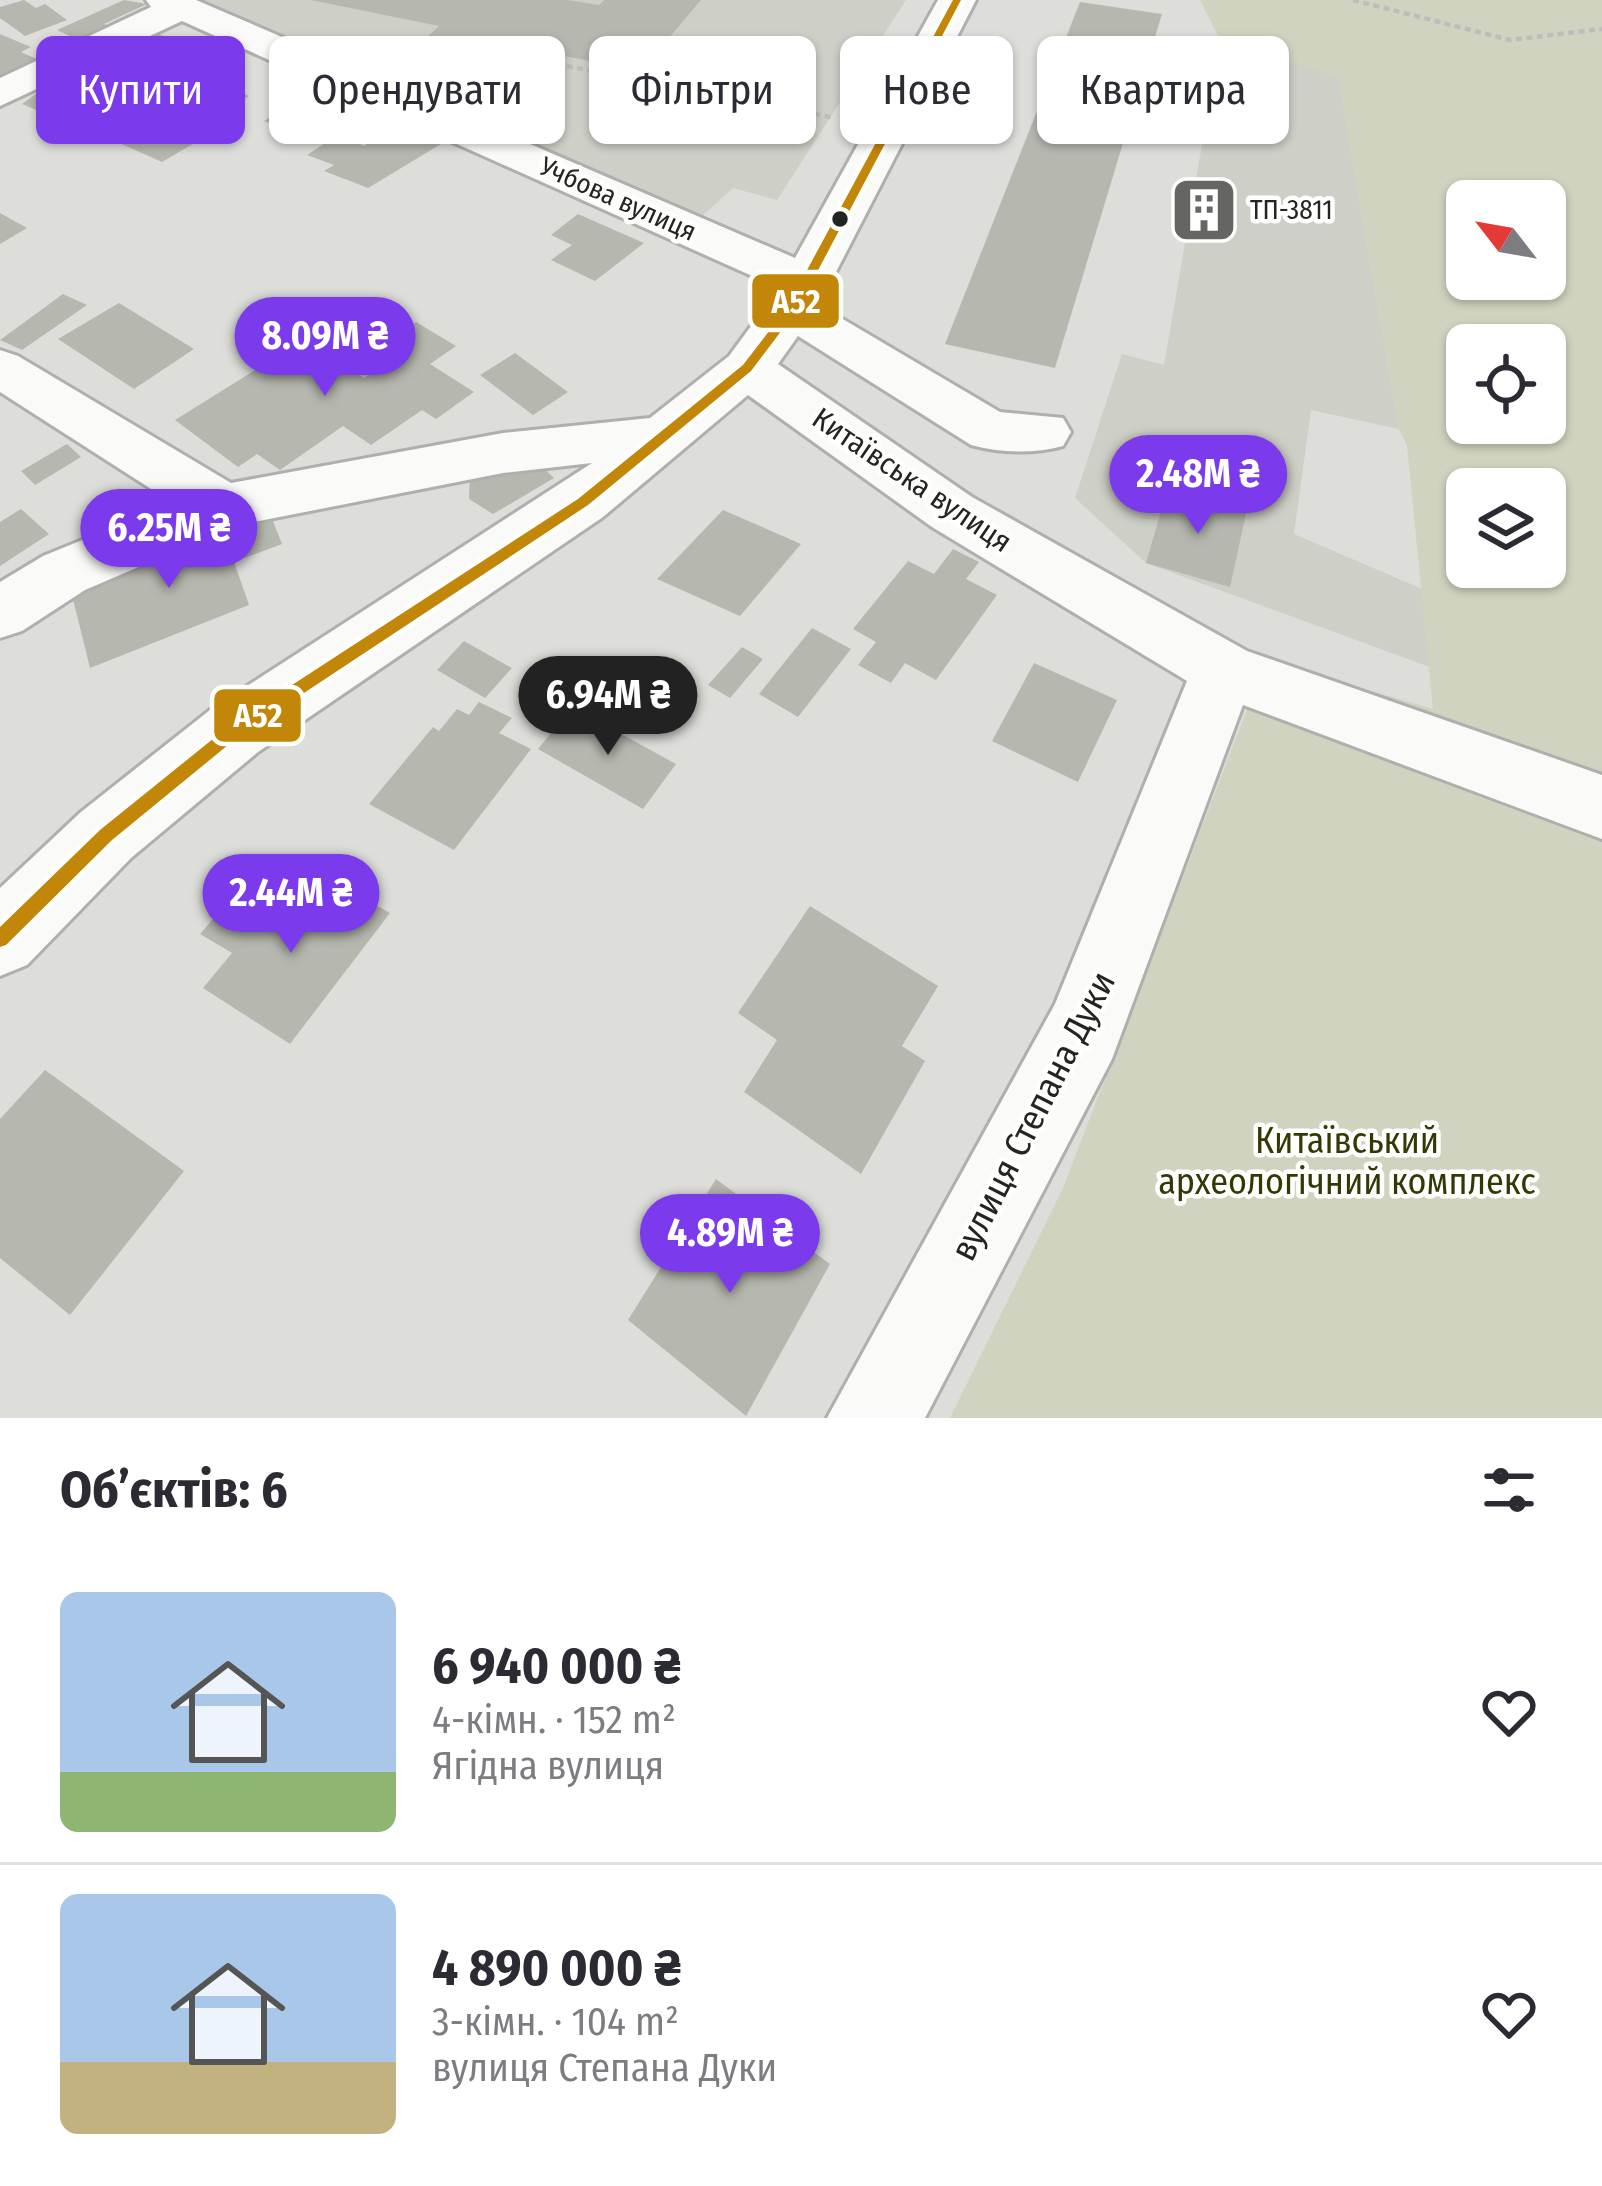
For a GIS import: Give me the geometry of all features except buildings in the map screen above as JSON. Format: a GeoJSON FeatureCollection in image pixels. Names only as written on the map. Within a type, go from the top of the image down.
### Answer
{"type":"FeatureCollection","features":[{"type":"Feature","properties":{"kind":"street"},"geometry":{"type":"LineString","coordinates":[[0,939],[106,836],[234,731],[583,502],[747,368],[799,296],[957,0]]}},
{"type":"Feature","properties":{"kind":"street"},"geometry":{"type":"LineString","coordinates":[[0,94],[173,3]]}},
{"type":"Feature","properties":{"kind":"street","name":"Учбова вулиця"},"geometry":{"type":"LineString","coordinates":[[173,3],[799,296],[990,431],[1044,432]]}},
{"type":"Feature","properties":{"kind":"street"},"geometry":{"type":"LineString","coordinates":[[0,368],[223,506]]}},
{"type":"Feature","properties":{"kind":"street","name":"Китаївська вулиця"},"geometry":{"type":"LineString","coordinates":[[747,368],[952,512],[1224,670],[1602,807]]}},
{"type":"Feature","properties":{"kind":"street"},"geometry":{"type":"LineString","coordinates":[[0,613],[64,573],[223,506],[502,453],[664,436]]}},
{"type":"Feature","properties":{"kind":"street","name":"вулиця Степана Дуки"},"geometry":{"type":"LineString","coordinates":[[874,1418],[1084,1031],[1224,670]]}},
{"type":"Feature","properties":{"kind":"path"},"geometry":{"type":"LineString","coordinates":[[1353,0],[1510,40],[1602,29]]}},
{"type":"Feature","properties":{"kind":"path"},"geometry":{"type":"LineString","coordinates":[[565,66],[840,119]]}},
{"type":"Feature","properties":{"kind":"shaded area"},"geometry":{"type":"Polygon","coordinates":[[[182,0],[906,0],[883,36],[840,36],[840,102],[816,140],[816,36],[589,36],[589,144],[813,144],[777,200],[733,188],[693,224],[510,144],[565,144],[565,36],[269,38],[182,0]]]}},
{"type":"Feature","properties":{"kind":"shaded area"},"geometry":{"type":"Polygon","coordinates":[[[1289,61],[1338,76],[1399,429],[1311,410],[1294,534],[1602,666],[1602,730],[1146,563],[1075,498],[1122,354],[1164,365],[1202,144],[1289,144],[1289,61]]]}},
{"type":"Feature","properties":{"kind":"green space","name":"Китаївський археологічний комплекс"},"geometry":{"type":"Polygon","coordinates":[[[1200,0],[1602,0],[1602,1418],[950,1418],[1063,1188],[1266,660],[1433,709],[1407,446],[1399,429],[1338,77],[1289,62],[1289,36],[1218,36],[1200,0]]]}},
{"type":"Feature","properties":{"kind":"transit line","name":"А52"},"geometry":{"type":"LineString","coordinates":[[0,939],[106,835],[234,731],[583,502],[747,368],[791,310],[957,0]]}},
{"type":"Feature","properties":{"kind":"place","name":"ТП-3811"},"geometry":{"type":"Point","coordinates":[1204,210]}}]}
